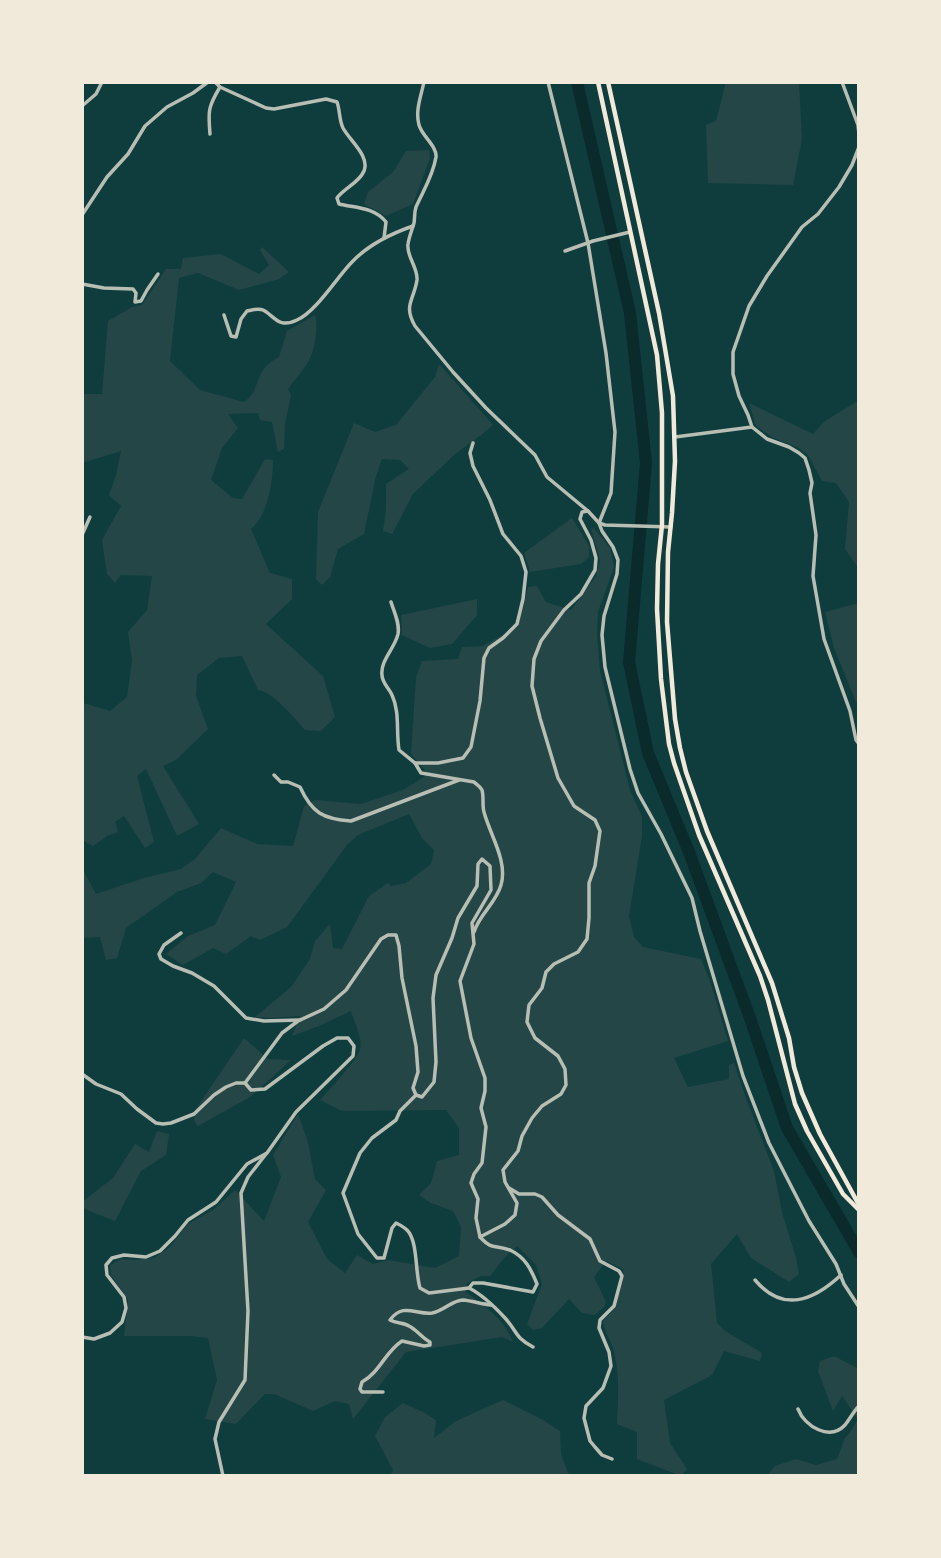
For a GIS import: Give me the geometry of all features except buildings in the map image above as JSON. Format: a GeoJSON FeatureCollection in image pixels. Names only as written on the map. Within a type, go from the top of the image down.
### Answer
{"type":"FeatureCollection","features":[{"type":"Feature","properties":{"kind":"main road"},"geometry":{"type":"LineString","coordinates":[[598,82],[657,355],[662,413],[662,525],[657,564],[657,609],[661,679],[669,744],[699,835],[760,976],[795,1104],[837,1185],[843,1194],[859,1207]]}},
{"type":"Feature","properties":{"kind":"main road"},"geometry":{"type":"LineString","coordinates":[[608,82],[666,350],[673,396],[675,437],[668,552],[668,636],[675,719],[686,772],[707,831],[772,983],[802,1093],[820,1134],[859,1207]]}},
{"type":"Feature","properties":{"kind":"street"},"geometry":{"type":"LineString","coordinates":[[82,106],[96,94],[102,82]]}},
{"type":"Feature","properties":{"kind":"street"},"geometry":{"type":"LineString","coordinates":[[82,215],[107,177],[128,155],[145,126],[167,107],[208,82]]}},
{"type":"Feature","properties":{"kind":"street"},"geometry":{"type":"LineString","coordinates":[[215,82],[220,87],[266,108],[274,109],[326,99],[337,102],[341,126],[365,158],[365,169],[360,178],[341,193],[337,198],[339,204],[369,210],[381,216],[386,222],[384,238]]}},
{"type":"Feature","properties":{"kind":"street"},"geometry":{"type":"LineString","coordinates":[[424,82],[417,113],[418,123],[436,155],[431,176],[414,212],[407,247],[416,274],[409,307],[411,318],[478,399],[535,455],[547,477],[599,523],[613,547],[618,560],[617,574],[604,616],[602,635],[605,667],[630,769],[638,793],[692,898],[740,1064],[769,1143],[809,1221],[859,1307]]}},
{"type":"Feature","properties":{"kind":"street"},"geometry":{"type":"LineString","coordinates":[[548,82],[591,242],[606,353],[615,432],[611,493],[599,523]]}},
{"type":"Feature","properties":{"kind":"street"},"geometry":{"type":"LineString","coordinates":[[842,82],[857,120],[859,134]]}},
{"type":"Feature","properties":{"kind":"street"},"geometry":{"type":"LineString","coordinates":[[211,134],[208,114],[210,104],[220,87]]}},
{"type":"Feature","properties":{"kind":"street"},"geometry":{"type":"LineString","coordinates":[[859,147],[839,187],[817,214],[802,227],[767,276],[749,306],[733,352],[733,374],[752,427],[767,439],[799,453],[809,470],[816,535],[813,576],[824,639],[859,744]]}},
{"type":"Feature","properties":{"kind":"street"},"geometry":{"type":"LineString","coordinates":[[224,315],[231,336],[236,337],[241,319],[247,311],[263,310],[273,319],[286,323],[296,321],[315,305],[368,247],[413,226]]}},
{"type":"Feature","properties":{"kind":"street"},"geometry":{"type":"LineString","coordinates":[[565,251],[629,233]]}},
{"type":"Feature","properties":{"kind":"street"},"geometry":{"type":"LineString","coordinates":[[82,284],[133,289],[136,293],[135,302],[141,301],[158,274]]}},
{"type":"Feature","properties":{"kind":"street"},"geometry":{"type":"LineString","coordinates":[[675,437],[752,427]]}},
{"type":"Feature","properties":{"kind":"street"},"geometry":{"type":"LineString","coordinates":[[415,763],[438,763],[463,758],[471,747],[480,701],[484,658],[489,648],[517,624],[523,599],[526,572],[521,556],[503,534],[473,466],[470,453],[472,443]]}},
{"type":"Feature","properties":{"kind":"street"},"geometry":{"type":"LineString","coordinates":[[481,1237],[505,1224],[515,1215],[517,1203],[505,1182],[503,1170],[518,1151],[522,1136],[532,1118],[542,1106],[561,1094],[566,1085],[565,1069],[558,1056],[535,1038],[527,1022],[529,1005],[542,988],[546,972],[554,964],[578,952],[587,939],[589,883],[595,866],[600,831],[596,820],[573,806],[558,778],[532,686],[534,659],[541,641],[564,610],[581,594],[595,570],[596,558],[592,540],[580,519],[582,512],[588,511]]}},
{"type":"Feature","properties":{"kind":"street"},"geometry":{"type":"LineString","coordinates":[[82,535],[90,517]]}},
{"type":"Feature","properties":{"kind":"street"},"geometry":{"type":"LineString","coordinates":[[599,523],[671,527]]}},
{"type":"Feature","properties":{"kind":"street"},"geometry":{"type":"LineString","coordinates":[[391,601],[397,636],[381,674],[393,695],[399,750],[415,763],[421,773],[474,782],[482,790],[483,810],[501,860],[503,871],[499,891],[477,923],[473,934]]}},
{"type":"Feature","properties":{"kind":"street"},"geometry":{"type":"LineString","coordinates":[[274,775],[281,782],[300,787],[304,797],[315,810],[334,820],[351,821],[461,780]]}},
{"type":"Feature","properties":{"kind":"street"},"geometry":{"type":"LineString","coordinates":[[482,859],[490,866],[491,890],[472,923],[474,944],[460,981],[471,1038],[485,1078],[481,1108],[486,1127],[482,1163],[471,1183],[478,1199],[476,1218],[481,1237],[489,1246],[512,1251],[530,1265],[537,1284],[533,1292],[473,1283],[469,1287],[429,1293],[420,1288],[414,1244],[408,1230],[396,1223],[392,1228],[384,1258],[373,1255],[358,1234],[343,1194],[360,1153],[372,1138],[396,1120],[400,1111],[416,1095],[422,1097],[434,1082],[436,1062],[433,998],[436,975],[458,918],[477,886],[478,864],[482,859]]}},
{"type":"Feature","properties":{"kind":"street"},"geometry":{"type":"LineString","coordinates":[[181,933],[164,945],[159,954],[161,959],[214,986],[246,1018],[264,1021],[302,1020]]}},
{"type":"Feature","properties":{"kind":"street"},"geometry":{"type":"LineString","coordinates":[[246,1083],[282,1033],[324,1009],[346,990],[382,939],[388,935],[396,935],[416,1046],[416,1095]]}},
{"type":"Feature","properties":{"kind":"street"},"geometry":{"type":"LineString","coordinates":[[223,1476],[215,1439],[219,1422],[244,1380],[248,1311],[241,1193],[248,1177],[296,1112],[353,1056],[354,1046],[348,1038],[337,1038],[265,1089],[251,1090],[246,1083]]}},
{"type":"Feature","properties":{"kind":"street"},"geometry":{"type":"LineString","coordinates":[[82,1074],[96,1084],[121,1094],[136,1109],[156,1123],[163,1124],[194,1114],[226,1087],[246,1083]]}},
{"type":"Feature","properties":{"kind":"street"},"geometry":{"type":"LineString","coordinates":[[82,1337],[94,1339],[110,1333],[122,1322],[126,1308],[124,1297],[107,1275],[106,1265],[112,1258],[124,1255],[146,1257],[160,1251],[188,1220],[216,1202],[247,1164],[267,1153]]}},
{"type":"Feature","properties":{"kind":"street"},"geometry":{"type":"LineString","coordinates":[[508,1186],[519,1194],[542,1197],[558,1215],[590,1239],[600,1261],[619,1270],[622,1276],[614,1306],[600,1320],[599,1328],[609,1352],[611,1366],[603,1388],[586,1406],[584,1418],[590,1441],[602,1455],[612,1459]]}},
{"type":"Feature","properties":{"kind":"street"},"geometry":{"type":"LineString","coordinates":[[755,1280],[763,1290],[781,1300],[801,1299],[821,1293],[841,1275]]}},
{"type":"Feature","properties":{"kind":"street"},"geometry":{"type":"LineString","coordinates":[[469,1287],[483,1294],[522,1341],[533,1347]]}},
{"type":"Feature","properties":{"kind":"street"},"geometry":{"type":"LineString","coordinates":[[383,1392],[362,1392],[360,1389],[362,1382],[376,1371],[394,1346],[402,1341],[430,1345],[430,1342],[407,1324],[390,1320],[397,1312],[438,1312],[456,1301],[465,1300],[491,1305]]}},
{"type":"Feature","properties":{"kind":"street"},"geometry":{"type":"LineString","coordinates":[[798,1409],[811,1426],[834,1432],[844,1426],[859,1406]]}},
{"type":"Feature","properties":{"kind":"shaded area"},"geometry":{"type":"Polygon","coordinates":[[[726,82],[799,82],[802,139],[793,185],[708,183],[706,125],[716,121],[726,82]]]}},
{"type":"Feature","properties":{"kind":"shaded area"},"geometry":{"type":"Polygon","coordinates":[[[429,150],[430,158],[413,204],[386,216],[364,204],[368,192],[393,172],[406,151],[429,150]]]}},
{"type":"Feature","properties":{"kind":"shaded area"},"geometry":{"type":"Polygon","coordinates":[[[262,247],[289,272],[279,279],[239,290],[198,273],[179,278],[170,361],[200,390],[244,402],[250,397],[265,368],[279,357],[287,331],[315,315],[313,350],[288,389],[291,395],[285,424],[284,449],[278,452],[272,422],[260,420],[258,413],[228,414],[238,428],[222,448],[211,480],[233,498],[242,499],[265,459],[273,460],[271,488],[265,507],[251,529],[270,573],[292,579],[292,599],[266,624],[323,676],[335,717],[321,731],[305,730],[277,701],[258,690],[242,656],[219,658],[197,675],[196,696],[208,729],[176,760],[163,766],[199,824],[177,836],[146,769],[137,776],[154,842],[145,848],[124,816],[115,822],[118,832],[93,846],[82,840],[82,704],[110,711],[127,697],[132,661],[128,632],[147,610],[152,576],[121,575],[115,583],[107,574],[102,540],[121,506],[109,495],[121,451],[82,463],[82,394],[102,394],[108,321],[132,307],[142,305],[166,269],[181,269],[183,258],[221,254],[259,274],[269,265],[260,250],[262,247]]]}},
{"type":"Feature","properties":{"kind":"shaded area"},"geometry":{"type":"Polygon","coordinates":[[[439,364],[493,425],[455,454],[413,494],[392,534],[383,531],[386,484],[409,469],[400,460],[382,459],[364,534],[338,549],[330,577],[322,585],[316,579],[318,512],[354,423],[375,432],[396,425],[435,377],[439,364]]]}},
{"type":"Feature","properties":{"kind":"shaded area"},"geometry":{"type":"Polygon","coordinates":[[[859,400],[859,569],[845,549],[849,502],[836,483],[822,481],[808,455],[756,426],[749,403],[813,434],[825,421],[859,400]]]}},
{"type":"Feature","properties":{"kind":"shaded area"},"geometry":{"type":"Polygon","coordinates":[[[572,518],[589,546],[589,557],[581,564],[530,572],[524,553],[572,518]]]}},
{"type":"Feature","properties":{"kind":"shaded area"},"geometry":{"type":"Polygon","coordinates":[[[594,528],[610,548],[614,567],[598,612],[600,671],[630,790],[642,817],[642,836],[629,916],[634,937],[643,947],[701,959],[728,1041],[674,1058],[688,1087],[729,1079],[729,1065],[734,1063],[774,1171],[799,1274],[789,1282],[751,1258],[737,1234],[711,1264],[717,1323],[725,1331],[762,1353],[760,1361],[724,1351],[712,1375],[664,1400],[670,1443],[687,1469],[681,1476],[637,1459],[637,1432],[617,1424],[617,1370],[613,1348],[603,1321],[615,1308],[624,1277],[623,1269],[606,1261],[594,1277],[606,1302],[595,1315],[582,1313],[569,1299],[542,1328],[533,1330],[527,1324],[542,1284],[536,1265],[517,1246],[490,1276],[481,1276],[467,1283],[466,1292],[499,1320],[513,1342],[502,1337],[406,1352],[353,1419],[349,1404],[335,1401],[313,1411],[274,1394],[265,1394],[236,1424],[205,1419],[217,1380],[208,1338],[124,1336],[128,1300],[111,1275],[110,1265],[121,1259],[154,1258],[169,1248],[188,1224],[213,1210],[235,1190],[264,1221],[281,1177],[273,1155],[298,1114],[308,1142],[315,1179],[326,1190],[308,1222],[327,1259],[345,1273],[357,1255],[373,1264],[388,1260],[435,1268],[459,1256],[461,1227],[453,1211],[431,1203],[419,1195],[431,1183],[437,1161],[459,1155],[459,1128],[446,1110],[342,1111],[320,1100],[360,1050],[359,1035],[351,1011],[292,1036],[300,1016],[255,1017],[291,987],[310,959],[315,941],[330,924],[333,948],[342,949],[369,896],[388,883],[391,886],[406,883],[431,864],[434,850],[422,838],[409,814],[358,835],[347,845],[287,927],[260,940],[251,936],[226,954],[213,948],[183,965],[166,954],[188,936],[215,925],[236,882],[213,872],[201,883],[177,892],[126,928],[117,958],[106,960],[100,937],[82,938],[82,868],[96,894],[181,869],[195,859],[221,828],[257,844],[293,846],[304,806],[315,800],[361,804],[403,790],[424,777],[425,770],[411,754],[416,677],[422,661],[458,659],[462,647],[482,646],[518,627],[528,587],[537,586],[546,602],[571,610],[596,576],[600,560],[591,529],[594,528]]]}},
{"type":"Feature","properties":{"kind":"shaded area"},"geometry":{"type":"Polygon","coordinates":[[[477,599],[477,615],[452,644],[430,648],[402,635],[401,615],[477,599]]]}},
{"type":"Feature","properties":{"kind":"shaded area"},"geometry":{"type":"Polygon","coordinates":[[[859,603],[859,709],[834,648],[825,612],[859,603]]]}},
{"type":"Feature","properties":{"kind":"shaded area"},"geometry":{"type":"Polygon","coordinates":[[[244,1038],[268,1059],[291,1060],[250,1097],[198,1126],[194,1121],[195,1110],[244,1038]]]}},
{"type":"Feature","properties":{"kind":"shaded area"},"geometry":{"type":"Polygon","coordinates":[[[157,1131],[169,1134],[166,1155],[141,1171],[115,1221],[82,1208],[82,1202],[113,1178],[135,1144],[149,1152],[157,1131]]]}},
{"type":"Feature","properties":{"kind":"shaded area"},"geometry":{"type":"Polygon","coordinates":[[[834,1356],[859,1369],[859,1476],[766,1476],[775,1466],[796,1459],[816,1465],[837,1459],[845,1438],[858,1419],[842,1396],[833,1411],[818,1371],[820,1361],[834,1356]]]}},
{"type":"Feature","properties":{"kind":"shaded area"},"geometry":{"type":"Polygon","coordinates":[[[503,1400],[560,1431],[561,1454],[568,1473],[574,1476],[390,1476],[393,1470],[375,1436],[385,1417],[403,1403],[436,1420],[434,1438],[456,1421],[503,1400]]]}},
{"type":"Feature","properties":{"kind":"waterway"},"geometry":{"type":"LineString","coordinates":[[577,82],[630,313],[646,463],[629,662],[648,753],[689,852],[787,1128],[859,1252]]}}]}
